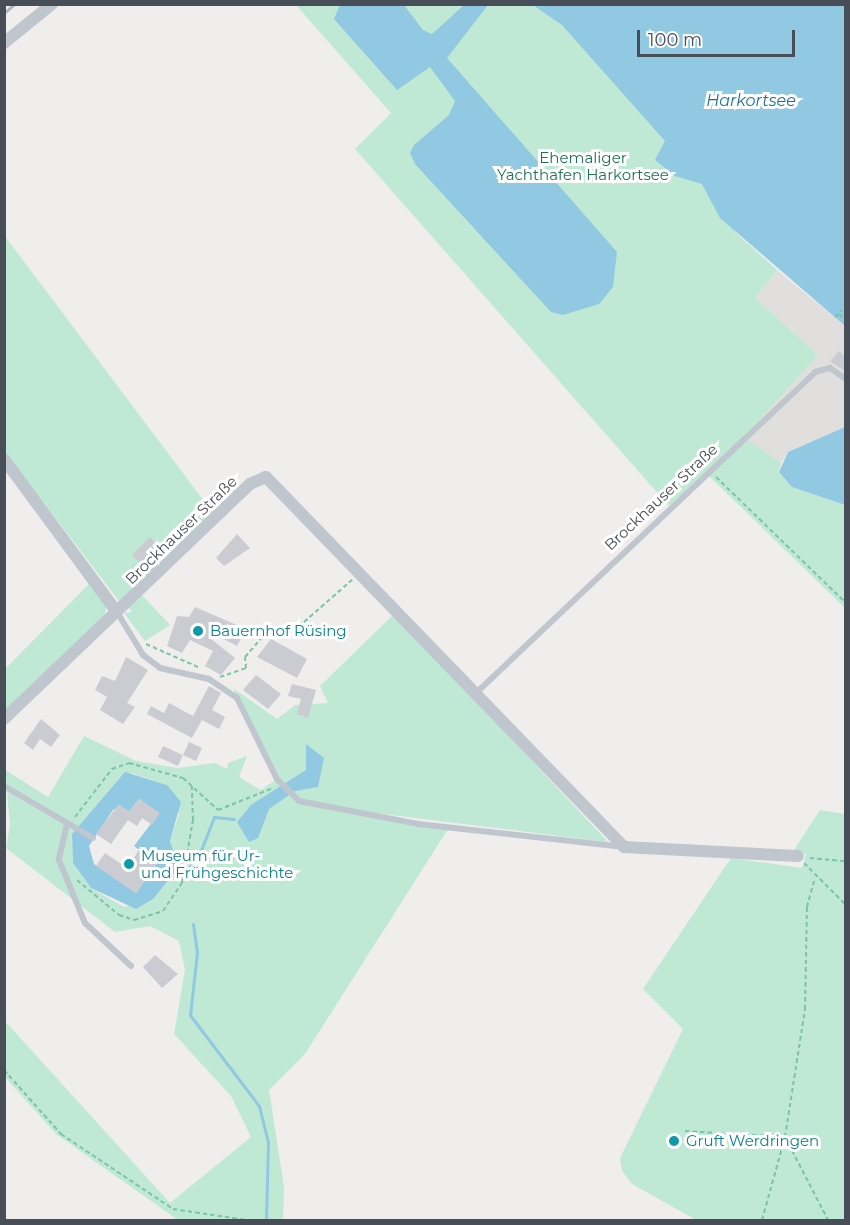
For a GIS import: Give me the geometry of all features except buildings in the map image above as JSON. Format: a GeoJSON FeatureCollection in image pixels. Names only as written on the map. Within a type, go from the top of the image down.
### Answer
{"type":"FeatureCollection","features":[{"type":"Feature","properties":{"kind":"street"},"geometry":{"type":"LineString","coordinates":[[4,43],[52,4]]}},
{"type":"Feature","properties":{"kind":"street"},"geometry":{"type":"LineString","coordinates":[[4,459],[117,612]]}},
{"type":"Feature","properties":{"kind":"street","name":"Brockhauser Straße"},"geometry":{"type":"LineString","coordinates":[[4,719],[261,477],[274,481],[624,847]]}},
{"type":"Feature","properties":{"kind":"street"},"geometry":{"type":"LineString","coordinates":[[624,847],[798,856]]}},
{"type":"Feature","properties":{"kind":"lane","name":"Brockhauser Straße"},"geometry":{"type":"LineString","coordinates":[[476,693],[820,368],[846,379]]}},
{"type":"Feature","properties":{"kind":"lane"},"geometry":{"type":"LineString","coordinates":[[117,612],[139,640],[143,655],[160,668],[209,679],[237,698],[281,785],[292,798],[318,808],[418,824],[624,847]]}},
{"type":"Feature","properties":{"kind":"lane"},"geometry":{"type":"LineString","coordinates":[[4,786],[93,838]]}},
{"type":"Feature","properties":{"kind":"lane"},"geometry":{"type":"LineString","coordinates":[[69,824],[62,865],[85,923],[131,966]]}},
{"type":"Feature","properties":{"kind":"path"},"geometry":{"type":"LineString","coordinates":[[836,317],[842,310]]}},
{"type":"Feature","properties":{"kind":"path"},"geometry":{"type":"LineString","coordinates":[[839,314],[846,320]]}},
{"type":"Feature","properties":{"kind":"path"},"geometry":{"type":"LineString","coordinates":[[710,471],[846,603]]}},
{"type":"Feature","properties":{"kind":"path"},"geometry":{"type":"LineString","coordinates":[[139,640],[219,677],[235,676],[246,668],[245,657],[263,636],[304,622],[360,572]]}},
{"type":"Feature","properties":{"kind":"path"},"geometry":{"type":"LineString","coordinates":[[69,824],[112,769],[129,763],[164,770],[192,786],[218,810],[281,785]]}},
{"type":"Feature","properties":{"kind":"path"},"geometry":{"type":"LineString","coordinates":[[62,865],[119,915],[134,920],[163,911],[182,883],[193,820],[192,786]]}},
{"type":"Feature","properties":{"kind":"path"},"geometry":{"type":"LineString","coordinates":[[798,856],[846,861]]}},
{"type":"Feature","properties":{"kind":"path"},"geometry":{"type":"LineString","coordinates":[[798,856],[815,878],[846,905]]}},
{"type":"Feature","properties":{"kind":"path"},"geometry":{"type":"LineString","coordinates":[[762,1221],[785,1137],[805,1009],[807,907],[815,878]]}},
{"type":"Feature","properties":{"kind":"path"},"geometry":{"type":"LineString","coordinates":[[4,1070],[61,1134],[173,1209],[246,1221]]}},
{"type":"Feature","properties":{"kind":"path"},"geometry":{"type":"LineString","coordinates":[[685,1131],[785,1137]]}},
{"type":"Feature","properties":{"kind":"path"},"geometry":{"type":"LineString","coordinates":[[785,1137],[828,1221]]}},
{"type":"Feature","properties":{"kind":"shaded area"},"geometry":{"type":"Polygon","coordinates":[[[777,270],[845,326],[845,427],[788,452],[781,463],[743,437],[818,355],[755,298],[777,270]]]}},
{"type":"Feature","properties":{"kind":"green space","name":"Ehemaliger Yachthafen Harkortsee"},"geometry":{"type":"Polygon","coordinates":[[[296,5],[741,5],[735,232],[777,270],[755,298],[818,355],[744,437],[781,463],[779,472],[792,487],[845,505],[845,608],[706,473],[669,506],[355,149],[391,113],[296,5]]]}},
{"type":"Feature","properties":{"kind":"green space"},"geometry":{"type":"Polygon","coordinates":[[[4,235],[213,513],[119,601],[5,452],[4,235]]]}},
{"type":"Feature","properties":{"kind":"green space"},"geometry":{"type":"Polygon","coordinates":[[[92,581],[107,606],[104,616],[5,712],[5,669],[92,581]]]}},
{"type":"Feature","properties":{"kind":"green space"},"geometry":{"type":"Polygon","coordinates":[[[141,594],[170,625],[145,641],[124,613],[132,612],[128,607],[141,594]]]}},
{"type":"Feature","properties":{"kind":"green space"},"geometry":{"type":"Polygon","coordinates":[[[394,614],[608,842],[335,808],[448,829],[305,1054],[269,1090],[284,1187],[283,1220],[178,1220],[56,1134],[5,1077],[4,1020],[170,1203],[251,1137],[231,1096],[174,1034],[185,970],[179,941],[150,926],[115,932],[6,848],[10,825],[5,770],[48,797],[84,736],[136,761],[177,768],[215,763],[227,769],[228,763],[247,756],[239,777],[261,790],[280,777],[233,688],[277,719],[295,705],[328,703],[320,686],[394,614]],[[131,773],[72,834],[73,863],[91,888],[124,907],[153,899],[179,865],[170,841],[179,814],[167,785],[131,773]]]}},
{"type":"Feature","properties":{"kind":"green space"},"geometry":{"type":"Polygon","coordinates":[[[820,810],[845,814],[845,1220],[696,1220],[632,1184],[622,1171],[620,1158],[683,1029],[643,989],[731,858],[802,868],[806,854],[794,850],[820,810]]]}},
{"type":"Feature","properties":{"kind":"water"},"geometry":{"type":"Polygon","coordinates":[[[340,5],[404,5],[423,30],[432,34],[464,5],[488,5],[447,58],[617,252],[613,287],[599,304],[563,315],[551,312],[415,164],[410,153],[414,145],[449,115],[455,101],[430,67],[397,90],[334,19],[340,5]]]}},
{"type":"Feature","properties":{"kind":"water","name":"Harkortsee"},"geometry":{"type":"Polygon","coordinates":[[[533,5],[845,5],[845,326],[720,218],[702,184],[675,176],[655,160],[665,141],[562,25],[533,5]]]}},
{"type":"Feature","properties":{"kind":"water"},"geometry":{"type":"Polygon","coordinates":[[[845,427],[845,505],[792,487],[779,472],[788,452],[845,427]]]}},
{"type":"Feature","properties":{"kind":"water"},"geometry":{"type":"Polygon","coordinates":[[[306,744],[324,758],[318,787],[295,791],[269,809],[258,838],[249,842],[237,822],[251,805],[306,770],[306,744]]]}},
{"type":"Feature","properties":{"kind":"water"},"geometry":{"type":"Polygon","coordinates":[[[125,772],[167,785],[181,802],[170,841],[179,867],[153,899],[136,909],[91,888],[73,863],[72,834],[125,772]],[[139,799],[129,812],[121,806],[113,810],[89,846],[94,864],[136,893],[157,863],[134,846],[159,813],[139,799]]]}},
{"type":"Feature","properties":{"kind":"waterway"},"geometry":{"type":"LineString","coordinates":[[189,867],[196,863],[214,817],[234,819]]}},
{"type":"Feature","properties":{"kind":"waterway"},"geometry":{"type":"LineString","coordinates":[[193,924],[197,952],[190,1015],[259,1106],[268,1143],[266,1220]]}},
{"type":"Feature","properties":{"kind":"railway"},"geometry":{"type":"LineString","coordinates":[[4,13],[14,4]]}},
{"type":"Feature","properties":{"kind":"place","name":"Bauernhof Rüsing"},"geometry":{"type":"Point","coordinates":[198,631]}},
{"type":"Feature","properties":{"kind":"place","name":"Museum für Ur- und Frühgeschichte"},"geometry":{"type":"Point","coordinates":[129,864]}},
{"type":"Feature","properties":{"kind":"place","name":"Gruft Werdringen"},"geometry":{"type":"Point","coordinates":[674,1141]}}]}
